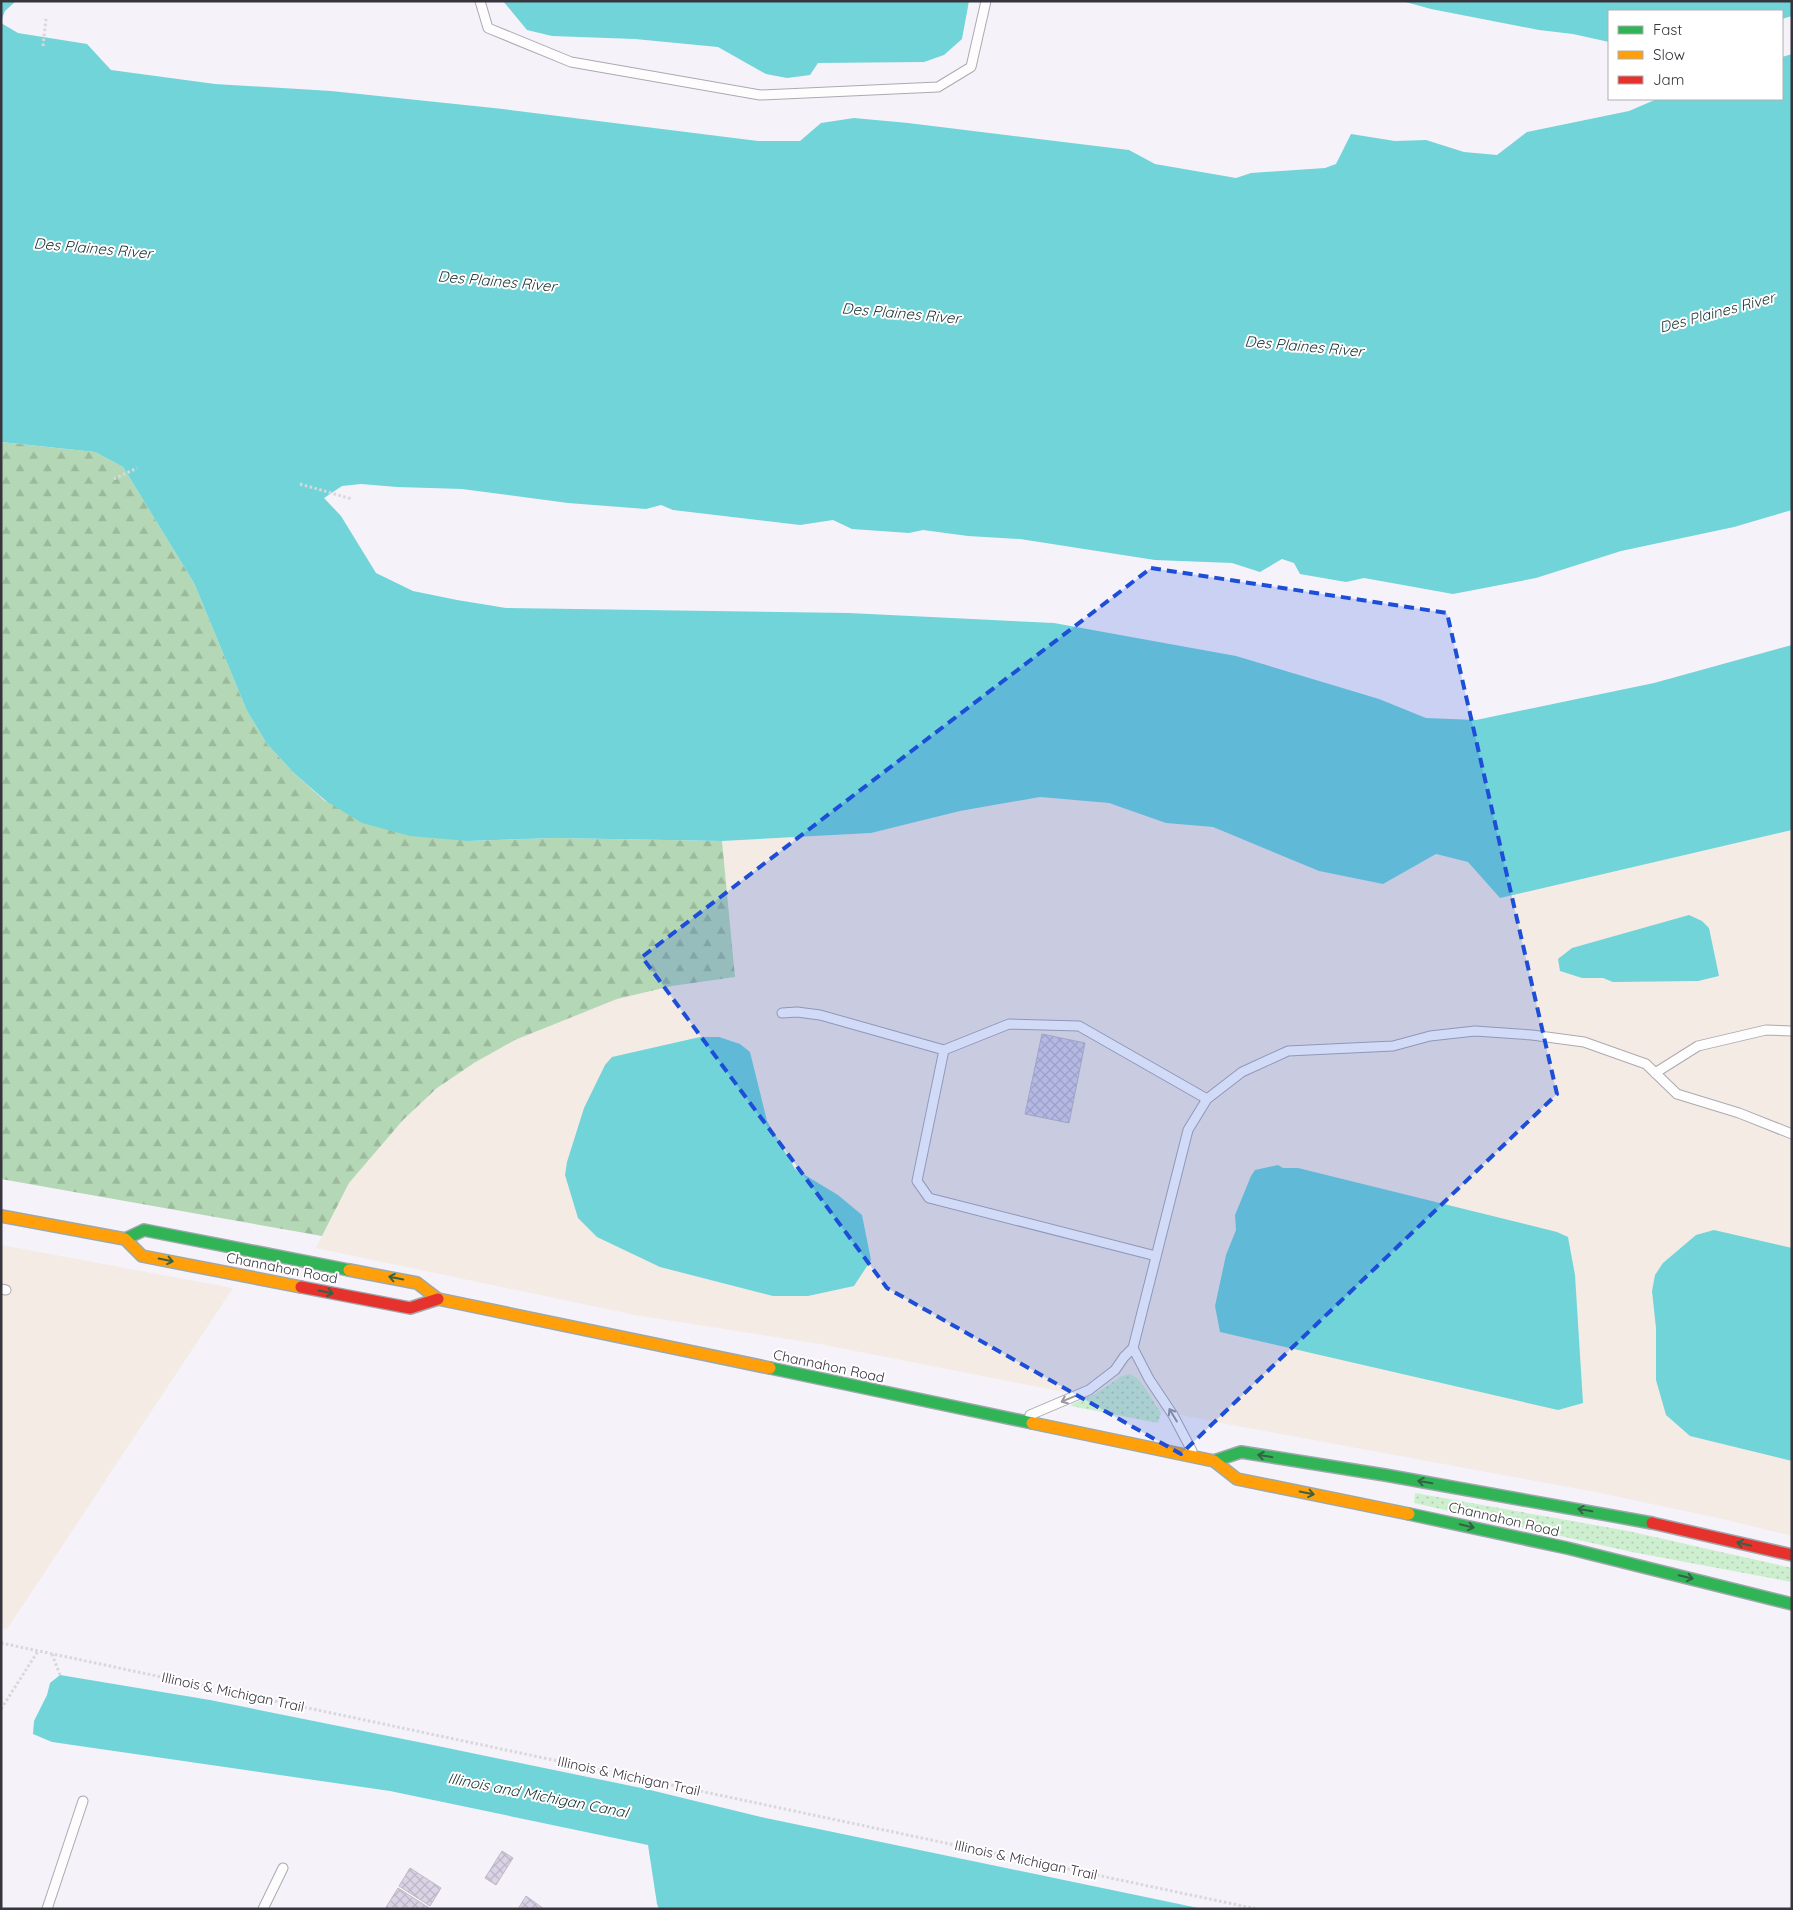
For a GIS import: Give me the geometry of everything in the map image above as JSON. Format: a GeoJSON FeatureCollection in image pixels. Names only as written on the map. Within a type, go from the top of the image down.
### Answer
{"type":"FeatureCollection","features":[{"type":"Feature","properties":{"kind":"main road","name":"Channahon Road"},"geometry":{"type":"LineString","coordinates":[[1,1216],[125,1238],[144,1230],[322,1263],[417,1283],[438,1299],[1196,1458],[1214,1461],[1241,1452],[1385,1475],[1640,1520],[1792,1555]]}},
{"type":"Feature","properties":{"kind":"main road","name":"Channahon Road"},"geometry":{"type":"LineString","coordinates":[[125,1238],[142,1256],[410,1308],[438,1299]]}},
{"type":"Feature","properties":{"kind":"main road","name":"Channahon Road"},"geometry":{"type":"LineString","coordinates":[[1214,1461],[1237,1479],[1406,1512],[1567,1548],[1792,1604]]}},
{"type":"Feature","properties":{"kind":"lane"},"geometry":{"type":"LineString","coordinates":[[480,1],[488,28],[571,62],[760,95],[938,87],[971,67],[986,1]]}},
{"type":"Feature","properties":{"kind":"lane"},"geometry":{"type":"LineString","coordinates":[[782,1013],[797,1012],[820,1016],[944,1050],[1009,1024],[1079,1026],[1207,1100]]}},
{"type":"Feature","properties":{"kind":"lane"},"geometry":{"type":"LineString","coordinates":[[1655,1073],[1698,1046],[1766,1030],[1792,1031]]}},
{"type":"Feature","properties":{"kind":"lane"},"geometry":{"type":"LineString","coordinates":[[1017,1421],[1089,1390],[1115,1370],[1124,1356],[1133,1348],[1188,1130],[1207,1100],[1242,1072],[1288,1051],[1393,1046],[1430,1036],[1475,1031],[1532,1035],[1584,1042],[1646,1064],[1677,1094],[1739,1113],[1792,1134]]}},
{"type":"Feature","properties":{"kind":"lane"},"geometry":{"type":"LineString","coordinates":[[944,1050],[917,1181],[929,1198],[1156,1256]]}},
{"type":"Feature","properties":{"kind":"lane"},"geometry":{"type":"LineString","coordinates":[[1133,1348],[1149,1379],[1173,1415],[1196,1458]]}},
{"type":"Feature","properties":{"kind":"lane"},"geometry":{"type":"LineString","coordinates":[[47,1909],[83,1801]]}},
{"type":"Feature","properties":{"kind":"lane"},"geometry":{"type":"LineString","coordinates":[[263,1909],[282,1868]]}},
{"type":"Feature","properties":{"kind":"path"},"geometry":{"type":"LineString","coordinates":[[43,46],[46,19]]}},
{"type":"Feature","properties":{"kind":"path"},"geometry":{"type":"LineString","coordinates":[[114,479],[137,468]]}},
{"type":"Feature","properties":{"kind":"path"},"geometry":{"type":"LineString","coordinates":[[300,484],[352,498]]}},
{"type":"Feature","properties":{"kind":"path","name":"Illinois & Michigan Trail"},"geometry":{"type":"LineString","coordinates":[[1,1643],[1257,1909]]}},
{"type":"Feature","properties":{"kind":"path"},"geometry":{"type":"LineString","coordinates":[[1,1709],[38,1651]]}},
{"type":"Feature","properties":{"kind":"path"},"geometry":{"type":"LineString","coordinates":[[52,1654],[60,1675]]}},
{"type":"Feature","properties":{"kind":"highlighted area"},"geometry":{"type":"Polygon","coordinates":[[[1151,568],[1447,613],[1557,1094],[1181,1454],[887,1288],[642,957],[1151,568]]]}},
{"type":"Feature","properties":{"kind":"shaded area"},"geometry":{"type":"Polygon","coordinates":[[[1040,797],[1109,803],[1166,823],[1213,827],[1319,871],[1383,884],[1436,854],[1468,862],[1500,897],[1792,830],[1792,1536],[1723,1519],[1595,1492],[1216,1422],[820,1344],[635,1315],[316,1248],[349,1183],[377,1149],[403,1120],[437,1088],[474,1063],[515,1040],[617,999],[672,986],[735,977],[722,841],[871,833],[960,811],[1040,797]]]}},
{"type":"Feature","properties":{"kind":"shaded area"},"geometry":{"type":"Polygon","coordinates":[[[1,1245],[233,1288],[7,1629],[1,1628],[1,1245]]]}},
{"type":"Feature","properties":{"kind":"green space"},"geometry":{"type":"Polygon","coordinates":[[[1,442],[95,452],[123,467],[194,583],[247,711],[267,744],[295,774],[325,801],[468,841],[555,838],[722,841],[735,977],[672,986],[617,999],[515,1040],[474,1063],[437,1088],[403,1120],[349,1183],[322,1236],[1,1179],[1,442]]]}},
{"type":"Feature","properties":{"kind":"green space"},"geometry":{"type":"Polygon","coordinates":[[[1130,1374],[1143,1385],[1161,1413],[1158,1423],[1071,1406],[1095,1394],[1122,1376],[1130,1374]]]}},
{"type":"Feature","properties":{"kind":"green space"},"geometry":{"type":"Polygon","coordinates":[[[1415,1493],[1628,1531],[1792,1568],[1792,1582],[1632,1552],[1414,1503],[1415,1493]]]}},
{"type":"Feature","properties":{"kind":"water"},"geometry":{"type":"Polygon","coordinates":[[[1,1],[16,1],[5,11],[1,21],[1,1]]]}},
{"type":"Feature","properties":{"kind":"water"},"geometry":{"type":"Polygon","coordinates":[[[503,1],[969,1],[962,39],[944,55],[924,62],[818,63],[810,75],[787,78],[766,74],[718,47],[635,39],[552,36],[527,30],[503,1]]]}},
{"type":"Feature","properties":{"kind":"water"},"geometry":{"type":"Polygon","coordinates":[[[1402,1],[1792,1],[1792,16],[1783,19],[1783,10],[1608,10],[1608,42],[1431,9],[1402,1]]]}},
{"type":"Feature","properties":{"kind":"water","name":"Des Plaines River"},"geometry":{"type":"Polygon","coordinates":[[[1,23],[18,33],[87,44],[111,70],[215,84],[331,91],[503,109],[758,141],[800,141],[821,123],[854,118],[1129,150],[1155,164],[1236,178],[1251,173],[1325,168],[1336,164],[1351,134],[1395,141],[1426,140],[1464,152],[1497,155],[1527,132],[1629,111],[1655,100],[1783,100],[1783,57],[1792,54],[1792,510],[1734,527],[1621,551],[1536,578],[1453,594],[1364,578],[1346,582],[1300,574],[1294,563],[1282,559],[1260,572],[1232,563],[1155,560],[1020,539],[968,536],[923,530],[909,533],[852,529],[833,520],[800,525],[673,510],[661,505],[646,509],[568,503],[462,489],[361,484],[342,486],[324,498],[341,516],[376,573],[413,591],[457,600],[506,608],[849,613],[1054,623],[1236,656],[1379,699],[1426,718],[1476,720],[1654,683],[1792,645],[1792,830],[1500,898],[1468,862],[1436,854],[1383,884],[1319,871],[1213,827],[1166,823],[1109,803],[1040,797],[960,811],[871,833],[722,841],[555,838],[468,841],[410,836],[362,823],[326,801],[295,774],[267,744],[247,711],[194,583],[123,467],[95,452],[1,442],[1,23]]]}},
{"type":"Feature","properties":{"kind":"water"},"geometry":{"type":"Polygon","coordinates":[[[1689,915],[1702,921],[1709,928],[1719,976],[1698,981],[1613,982],[1603,978],[1582,978],[1560,971],[1558,959],[1572,948],[1689,915]]]}},
{"type":"Feature","properties":{"kind":"water"},"geometry":{"type":"Polygon","coordinates":[[[700,1037],[719,1037],[740,1044],[750,1052],[767,1121],[795,1169],[838,1195],[862,1215],[871,1260],[854,1286],[808,1296],[773,1296],[660,1267],[597,1237],[578,1218],[565,1175],[567,1162],[584,1108],[605,1065],[612,1057],[700,1037]]]}},
{"type":"Feature","properties":{"kind":"water"},"geometry":{"type":"Polygon","coordinates":[[[1278,1165],[1283,1168],[1298,1168],[1557,1232],[1568,1237],[1575,1275],[1583,1403],[1558,1410],[1220,1332],[1215,1306],[1226,1255],[1236,1230],[1235,1215],[1255,1170],[1278,1165]]]}},
{"type":"Feature","properties":{"kind":"water"},"geometry":{"type":"Polygon","coordinates":[[[1714,1230],[1792,1248],[1792,1461],[1690,1436],[1666,1415],[1656,1380],[1656,1328],[1652,1291],[1655,1275],[1663,1263],[1696,1235],[1714,1230]]]}},
{"type":"Feature","properties":{"kind":"water","name":"Illinois and Michigan Canal"},"geometry":{"type":"Polygon","coordinates":[[[60,1675],[210,1700],[433,1745],[646,1789],[761,1817],[1203,1909],[659,1909],[648,1845],[390,1791],[52,1742],[33,1734],[34,1721],[47,1695],[50,1683],[60,1675]]]}},
{"type":"Feature","properties":{"kind":"building"},"geometry":{"type":"Polygon","coordinates":[[[1042,1034],[1085,1043],[1069,1123],[1025,1114],[1042,1034]]]}},
{"type":"Feature","properties":{"kind":"building"},"geometry":{"type":"Polygon","coordinates":[[[502,1851],[513,1858],[496,1885],[485,1878],[502,1851]]]}},
{"type":"Feature","properties":{"kind":"building"},"geometry":{"type":"Polygon","coordinates":[[[410,1868],[441,1888],[430,1906],[399,1886],[410,1868]]]}},
{"type":"Feature","properties":{"kind":"building"},"geometry":{"type":"Polygon","coordinates":[[[398,1888],[429,1908],[429,1909],[385,1909],[398,1888]]]}},
{"type":"Feature","properties":{"kind":"building"},"geometry":{"type":"Polygon","coordinates":[[[526,1896],[544,1909],[518,1909],[526,1896]]]}},
{"type":"Feature","properties":{"kind":"traffic: fast"},"geometry":{"type":"LineString","coordinates":[[125,1239],[144,1230],[349,1270]]}},
{"type":"Feature","properties":{"kind":"traffic: fast"},"geometry":{"type":"LineString","coordinates":[[770,1368],[1032,1423]]}},
{"type":"Feature","properties":{"kind":"traffic: fast"},"geometry":{"type":"LineString","coordinates":[[1214,1461],[1241,1452],[1385,1475],[1652,1523]]}},
{"type":"Feature","properties":{"kind":"traffic: fast"},"geometry":{"type":"LineString","coordinates":[[1409,1514],[1567,1548],[1792,1604]]}},
{"type":"Feature","properties":{"kind":"traffic: slow"},"geometry":{"type":"LineString","coordinates":[[1,1216],[125,1239],[142,1256],[301,1287]]}},
{"type":"Feature","properties":{"kind":"traffic: slow"},"geometry":{"type":"LineString","coordinates":[[349,1270],[417,1283],[438,1299],[770,1368]]}},
{"type":"Feature","properties":{"kind":"traffic: slow"},"geometry":{"type":"LineString","coordinates":[[1032,1423],[1214,1461],[1237,1479],[1409,1514]]}},
{"type":"Feature","properties":{"kind":"traffic: jam"},"geometry":{"type":"LineString","coordinates":[[301,1287],[410,1308],[438,1299]]}},
{"type":"Feature","properties":{"kind":"traffic: jam"},"geometry":{"type":"LineString","coordinates":[[1652,1523],[1792,1555]]}}]}
